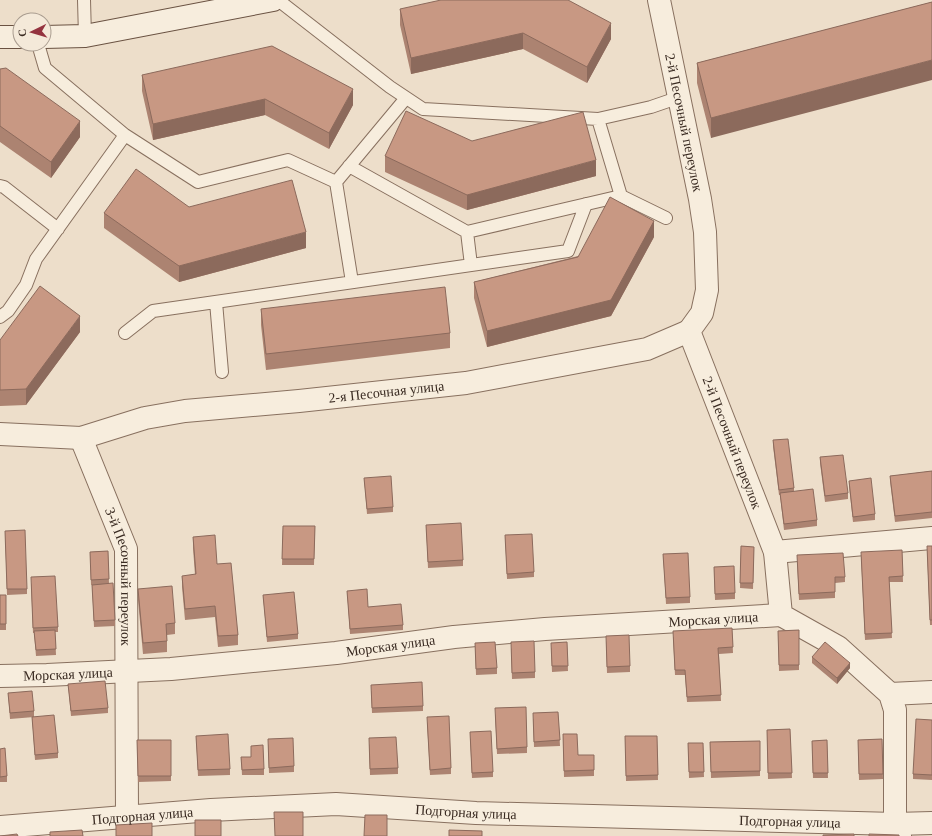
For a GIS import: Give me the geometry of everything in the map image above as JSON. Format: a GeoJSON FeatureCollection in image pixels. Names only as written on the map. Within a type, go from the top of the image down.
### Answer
{"type":"FeatureCollection","features":[{"type":"Feature","properties":{"kind":"street"},"geometry":{"type":"LineString","coordinates":[[52,37],[85,36],[273,0]]}},
{"type":"Feature","properties":{"kind":"street","name":"2-й Песочный переулок"},"geometry":{"type":"LineString","coordinates":[[659,0],[700,198],[705,240],[707,290],[702,314],[688,331],[775,552],[781,615]]}},
{"type":"Feature","properties":{"kind":"street"},"geometry":{"type":"LineString","coordinates":[[0,37],[12,37]]}},
{"type":"Feature","properties":{"kind":"street","name":"2-я Песочная улица"},"geometry":{"type":"LineString","coordinates":[[81,438],[145,418],[184,411],[307,400],[466,383],[647,349],[688,331]]}},
{"type":"Feature","properties":{"kind":"street"},"geometry":{"type":"LineString","coordinates":[[0,434],[81,438]]}},
{"type":"Feature","properties":{"kind":"street","name":"3-й Песочный переулок"},"geometry":{"type":"LineString","coordinates":[[81,438],[126,549],[127,817]]}},
{"type":"Feature","properties":{"kind":"street"},"geometry":{"type":"LineString","coordinates":[[775,552],[932,538]]}},
{"type":"Feature","properties":{"kind":"street"},"geometry":{"type":"LineString","coordinates":[[781,615],[838,647],[890,694],[895,710],[898,830]]}},
{"type":"Feature","properties":{"kind":"street","name":"Морская улица"},"geometry":{"type":"LineString","coordinates":[[0,676],[171,669],[328,654],[454,637],[781,615]]}},
{"type":"Feature","properties":{"kind":"street"},"geometry":{"type":"LineString","coordinates":[[890,694],[932,692]]}},
{"type":"Feature","properties":{"kind":"street","name":"Подгорная улица"},"geometry":{"type":"LineString","coordinates":[[0,827],[211,810],[336,804],[476,813],[898,830],[932,824]]}},
{"type":"Feature","properties":{"kind":"lane"},"geometry":{"type":"LineString","coordinates":[[84,0],[85,36]]}},
{"type":"Feature","properties":{"kind":"lane"},"geometry":{"type":"LineString","coordinates":[[278,0],[390,87],[423,109],[598,119],[651,107],[680,97]]}},
{"type":"Feature","properties":{"kind":"lane"},"geometry":{"type":"LineString","coordinates":[[40,52],[45,68],[125,135],[198,182],[288,160],[336,182]]}},
{"type":"Feature","properties":{"kind":"lane"},"geometry":{"type":"LineString","coordinates":[[352,282],[336,182],[406,98]]}},
{"type":"Feature","properties":{"kind":"lane"},"geometry":{"type":"LineString","coordinates":[[598,119],[621,196]]}},
{"type":"Feature","properties":{"kind":"lane"},"geometry":{"type":"LineString","coordinates":[[0,317],[8,311],[26,285],[36,259],[125,135]]}},
{"type":"Feature","properties":{"kind":"lane"},"geometry":{"type":"LineString","coordinates":[[349,166],[467,232],[621,196],[666,218]]}},
{"type":"Feature","properties":{"kind":"lane"},"geometry":{"type":"LineString","coordinates":[[0,186],[4,187],[58,229]]}},
{"type":"Feature","properties":{"kind":"lane"},"geometry":{"type":"LineString","coordinates":[[126,333],[153,311],[568,251],[586,204]]}},
{"type":"Feature","properties":{"kind":"lane"},"geometry":{"type":"LineString","coordinates":[[467,232],[471,265]]}},
{"type":"Feature","properties":{"kind":"lane"},"geometry":{"type":"LineString","coordinates":[[216,302],[222,372]]}},
{"type":"Feature","properties":{"kind":"building"},"geometry":{"type":"Polygon","coordinates":[[[441,0],[568,0],[611,23],[587,67],[523,33],[411,58],[400,9],[441,0]]]}},
{"type":"Feature","properties":{"kind":"building"},"geometry":{"type":"Polygon","coordinates":[[[932,2],[932,60],[711,118],[697,63],[932,2]]]}},
{"type":"Feature","properties":{"kind":"building"},"geometry":{"type":"Polygon","coordinates":[[[272,46],[353,89],[329,133],[265,99],[153,124],[142,75],[272,46]]]}},
{"type":"Feature","properties":{"kind":"building"},"geometry":{"type":"Polygon","coordinates":[[[6,68],[80,121],[51,162],[0,126],[0,69],[6,68]]]}},
{"type":"Feature","properties":{"kind":"building"},"geometry":{"type":"Polygon","coordinates":[[[406,111],[472,141],[583,112],[596,160],[467,195],[385,156],[406,111]]]}},
{"type":"Feature","properties":{"kind":"building"},"geometry":{"type":"Polygon","coordinates":[[[136,169],[189,207],[292,180],[306,232],[179,266],[104,213],[136,169]]]}},
{"type":"Feature","properties":{"kind":"building"},"geometry":{"type":"Polygon","coordinates":[[[610,197],[654,221],[611,300],[487,331],[474,282],[578,257],[610,197]]]}},
{"type":"Feature","properties":{"kind":"building"},"geometry":{"type":"Polygon","coordinates":[[[40,286],[80,316],[26,389],[0,390],[0,340],[40,286]]]}},
{"type":"Feature","properties":{"kind":"building"},"geometry":{"type":"Polygon","coordinates":[[[445,287],[450,333],[266,354],[261,309],[445,287]]]}},
{"type":"Feature","properties":{"kind":"building"},"geometry":{"type":"Polygon","coordinates":[[[788,439],[794,488],[779,490],[773,440],[788,439]]]}},
{"type":"Feature","properties":{"kind":"building"},"geometry":{"type":"Polygon","coordinates":[[[843,455],[848,493],[825,496],[820,457],[843,455]]]}},
{"type":"Feature","properties":{"kind":"building"},"geometry":{"type":"Polygon","coordinates":[[[932,471],[932,512],[895,516],[890,476],[932,471]]]}},
{"type":"Feature","properties":{"kind":"building"},"geometry":{"type":"Polygon","coordinates":[[[391,476],[393,507],[367,509],[364,478],[391,476]]]}},
{"type":"Feature","properties":{"kind":"building"},"geometry":{"type":"Polygon","coordinates":[[[871,478],[875,514],[853,517],[849,481],[871,478]]]}},
{"type":"Feature","properties":{"kind":"building"},"geometry":{"type":"Polygon","coordinates":[[[813,489],[817,520],[784,524],[780,493],[813,489]]]}},
{"type":"Feature","properties":{"kind":"building"},"geometry":{"type":"Polygon","coordinates":[[[461,523],[463,560],[428,562],[426,525],[461,523]]]}},
{"type":"Feature","properties":{"kind":"building"},"geometry":{"type":"Polygon","coordinates":[[[283,526],[315,526],[314,559],[282,559],[283,526]]]}},
{"type":"Feature","properties":{"kind":"building"},"geometry":{"type":"Polygon","coordinates":[[[25,530],[27,589],[7,589],[5,531],[25,530]]]}},
{"type":"Feature","properties":{"kind":"building"},"geometry":{"type":"Polygon","coordinates":[[[532,534],[534,572],[507,574],[505,535],[532,534]]]}},
{"type":"Feature","properties":{"kind":"building"},"geometry":{"type":"Polygon","coordinates":[[[215,535],[217,564],[231,563],[238,635],[218,636],[215,606],[185,609],[182,576],[196,574],[193,537],[215,535]]]}},
{"type":"Feature","properties":{"kind":"building"},"geometry":{"type":"Polygon","coordinates":[[[741,546],[754,547],[753,583],[740,583],[741,546]]]}},
{"type":"Feature","properties":{"kind":"building"},"geometry":{"type":"Polygon","coordinates":[[[927,546],[932,546],[932,620],[930,620],[927,546]]]}},
{"type":"Feature","properties":{"kind":"building"},"geometry":{"type":"Polygon","coordinates":[[[902,550],[903,576],[889,577],[892,633],[865,634],[861,552],[902,550]]]}},
{"type":"Feature","properties":{"kind":"building"},"geometry":{"type":"Polygon","coordinates":[[[108,551],[109,579],[91,580],[90,552],[108,551]]]}},
{"type":"Feature","properties":{"kind":"building"},"geometry":{"type":"Polygon","coordinates":[[[688,553],[690,597],[666,598],[663,554],[688,553]]]}},
{"type":"Feature","properties":{"kind":"building"},"geometry":{"type":"Polygon","coordinates":[[[843,553],[845,577],[835,577],[835,592],[799,594],[797,555],[843,553]]]}},
{"type":"Feature","properties":{"kind":"building"},"geometry":{"type":"Polygon","coordinates":[[[734,566],[735,593],[715,594],[714,567],[734,566]]]}},
{"type":"Feature","properties":{"kind":"building"},"geometry":{"type":"Polygon","coordinates":[[[55,576],[58,627],[33,628],[31,577],[55,576]]]}},
{"type":"Feature","properties":{"kind":"building"},"geometry":{"type":"Polygon","coordinates":[[[113,583],[115,620],[94,621],[92,585],[113,583]]]}},
{"type":"Feature","properties":{"kind":"building"},"geometry":{"type":"Polygon","coordinates":[[[172,586],[175,623],[166,624],[167,641],[143,643],[138,589],[172,586]]]}},
{"type":"Feature","properties":{"kind":"building"},"geometry":{"type":"Polygon","coordinates":[[[367,589],[368,607],[401,604],[403,625],[350,629],[347,591],[367,589]]]}},
{"type":"Feature","properties":{"kind":"building"},"geometry":{"type":"Polygon","coordinates":[[[294,592],[298,634],[267,637],[263,595],[294,592]]]}},
{"type":"Feature","properties":{"kind":"building"},"geometry":{"type":"Polygon","coordinates":[[[0,595],[6,595],[6,624],[0,624],[0,595]]]}},
{"type":"Feature","properties":{"kind":"building"},"geometry":{"type":"Polygon","coordinates":[[[732,628],[733,647],[718,648],[721,695],[687,697],[685,670],[675,670],[673,631],[732,628]]]}},
{"type":"Feature","properties":{"kind":"building"},"geometry":{"type":"Polygon","coordinates":[[[55,630],[56,649],[36,650],[34,631],[55,630]]]}},
{"type":"Feature","properties":{"kind":"building"},"geometry":{"type":"Polygon","coordinates":[[[799,630],[799,665],[779,665],[778,631],[799,630]]]}},
{"type":"Feature","properties":{"kind":"building"},"geometry":{"type":"Polygon","coordinates":[[[629,635],[630,666],[607,667],[606,636],[629,635]]]}},
{"type":"Feature","properties":{"kind":"building"},"geometry":{"type":"Polygon","coordinates":[[[534,641],[535,672],[512,673],[511,642],[534,641]]]}},
{"type":"Feature","properties":{"kind":"building"},"geometry":{"type":"Polygon","coordinates":[[[495,642],[497,668],[476,669],[475,643],[495,642]]]}},
{"type":"Feature","properties":{"kind":"building"},"geometry":{"type":"Polygon","coordinates":[[[567,642],[568,666],[552,666],[551,643],[567,642]]]}},
{"type":"Feature","properties":{"kind":"building"},"geometry":{"type":"Polygon","coordinates":[[[825,642],[850,663],[837,678],[812,657],[825,642]]]}},
{"type":"Feature","properties":{"kind":"building"},"geometry":{"type":"Polygon","coordinates":[[[105,681],[108,708],[71,711],[68,684],[105,681]]]}},
{"type":"Feature","properties":{"kind":"building"},"geometry":{"type":"Polygon","coordinates":[[[422,682],[423,706],[372,708],[371,685],[422,682]]]}},
{"type":"Feature","properties":{"kind":"building"},"geometry":{"type":"Polygon","coordinates":[[[32,691],[34,711],[10,713],[8,693],[32,691]]]}},
{"type":"Feature","properties":{"kind":"building"},"geometry":{"type":"Polygon","coordinates":[[[526,707],[527,747],[497,749],[495,708],[526,707]]]}},
{"type":"Feature","properties":{"kind":"building"},"geometry":{"type":"Polygon","coordinates":[[[558,712],[560,740],[534,742],[533,713],[558,712]]]}},
{"type":"Feature","properties":{"kind":"building"},"geometry":{"type":"Polygon","coordinates":[[[54,715],[58,753],[35,755],[32,717],[54,715]]]}},
{"type":"Feature","properties":{"kind":"building"},"geometry":{"type":"Polygon","coordinates":[[[449,716],[451,768],[430,770],[427,717],[449,716]]]}},
{"type":"Feature","properties":{"kind":"building"},"geometry":{"type":"Polygon","coordinates":[[[916,719],[932,720],[932,775],[913,774],[916,719]]]}},
{"type":"Feature","properties":{"kind":"building"},"geometry":{"type":"Polygon","coordinates":[[[790,729],[792,773],[768,773],[767,730],[790,729]]]}},
{"type":"Feature","properties":{"kind":"building"},"geometry":{"type":"Polygon","coordinates":[[[491,731],[493,772],[472,773],[470,732],[491,731]]]}},
{"type":"Feature","properties":{"kind":"building"},"geometry":{"type":"Polygon","coordinates":[[[228,734],[230,769],[198,770],[196,736],[228,734]]]}},
{"type":"Feature","properties":{"kind":"building"},"geometry":{"type":"Polygon","coordinates":[[[563,734],[577,734],[578,755],[594,755],[594,770],[564,771],[563,734]]]}},
{"type":"Feature","properties":{"kind":"building"},"geometry":{"type":"Polygon","coordinates":[[[625,736],[657,736],[658,775],[626,776],[625,736]]]}},
{"type":"Feature","properties":{"kind":"building"},"geometry":{"type":"Polygon","coordinates":[[[396,737],[398,768],[370,769],[369,738],[396,737]]]}},
{"type":"Feature","properties":{"kind":"building"},"geometry":{"type":"Polygon","coordinates":[[[293,738],[294,766],[269,768],[268,739],[293,738]]]}},
{"type":"Feature","properties":{"kind":"building"},"geometry":{"type":"Polygon","coordinates":[[[882,739],[883,774],[859,774],[858,740],[882,739]]]}},
{"type":"Feature","properties":{"kind":"building"},"geometry":{"type":"Polygon","coordinates":[[[137,740],[171,740],[171,776],[138,776],[137,740]]]}},
{"type":"Feature","properties":{"kind":"building"},"geometry":{"type":"Polygon","coordinates":[[[827,740],[828,773],[813,773],[812,741],[827,740]]]}},
{"type":"Feature","properties":{"kind":"building"},"geometry":{"type":"Polygon","coordinates":[[[760,741],[760,771],[711,772],[710,742],[760,741]]]}},
{"type":"Feature","properties":{"kind":"building"},"geometry":{"type":"Polygon","coordinates":[[[688,743],[703,743],[704,772],[689,772],[688,743]]]}},
{"type":"Feature","properties":{"kind":"building"},"geometry":{"type":"Polygon","coordinates":[[[263,745],[264,769],[242,770],[241,757],[251,757],[251,746],[263,745]]]}},
{"type":"Feature","properties":{"kind":"building"},"geometry":{"type":"Polygon","coordinates":[[[5,748],[7,776],[0,777],[0,749],[5,748]]]}},
{"type":"Feature","properties":{"kind":"building"},"geometry":{"type":"Polygon","coordinates":[[[274,812],[303,812],[303,836],[275,836],[274,812]]]}},
{"type":"Feature","properties":{"kind":"building"},"geometry":{"type":"Polygon","coordinates":[[[365,815],[387,815],[387,836],[364,836],[365,815]]]}},
{"type":"Feature","properties":{"kind":"building"},"geometry":{"type":"Polygon","coordinates":[[[195,820],[221,820],[221,836],[195,836],[195,820]]]}},
{"type":"Feature","properties":{"kind":"building"},"geometry":{"type":"Polygon","coordinates":[[[152,823],[152,836],[116,836],[116,825],[152,823]]]}},
{"type":"Feature","properties":{"kind":"building"},"geometry":{"type":"Polygon","coordinates":[[[82,830],[83,836],[50,836],[50,832],[82,830]]]}},
{"type":"Feature","properties":{"kind":"building"},"geometry":{"type":"Polygon","coordinates":[[[449,830],[482,831],[482,836],[449,836],[449,830]]]}},
{"type":"Feature","properties":{"kind":"building"},"geometry":{"type":"Polygon","coordinates":[[[17,834],[18,836],[0,836],[17,834]]]}},
{"type":"Feature","properties":{"kind":"building"},"geometry":{"type":"Polygon","coordinates":[[[854,834],[854,836],[823,836],[823,835],[854,834]]]}},
{"type":"Feature","properties":{"kind":"building"},"geometry":{"type":"Polygon","coordinates":[[[869,834],[899,835],[899,836],[869,836],[869,834]]]}}]}
